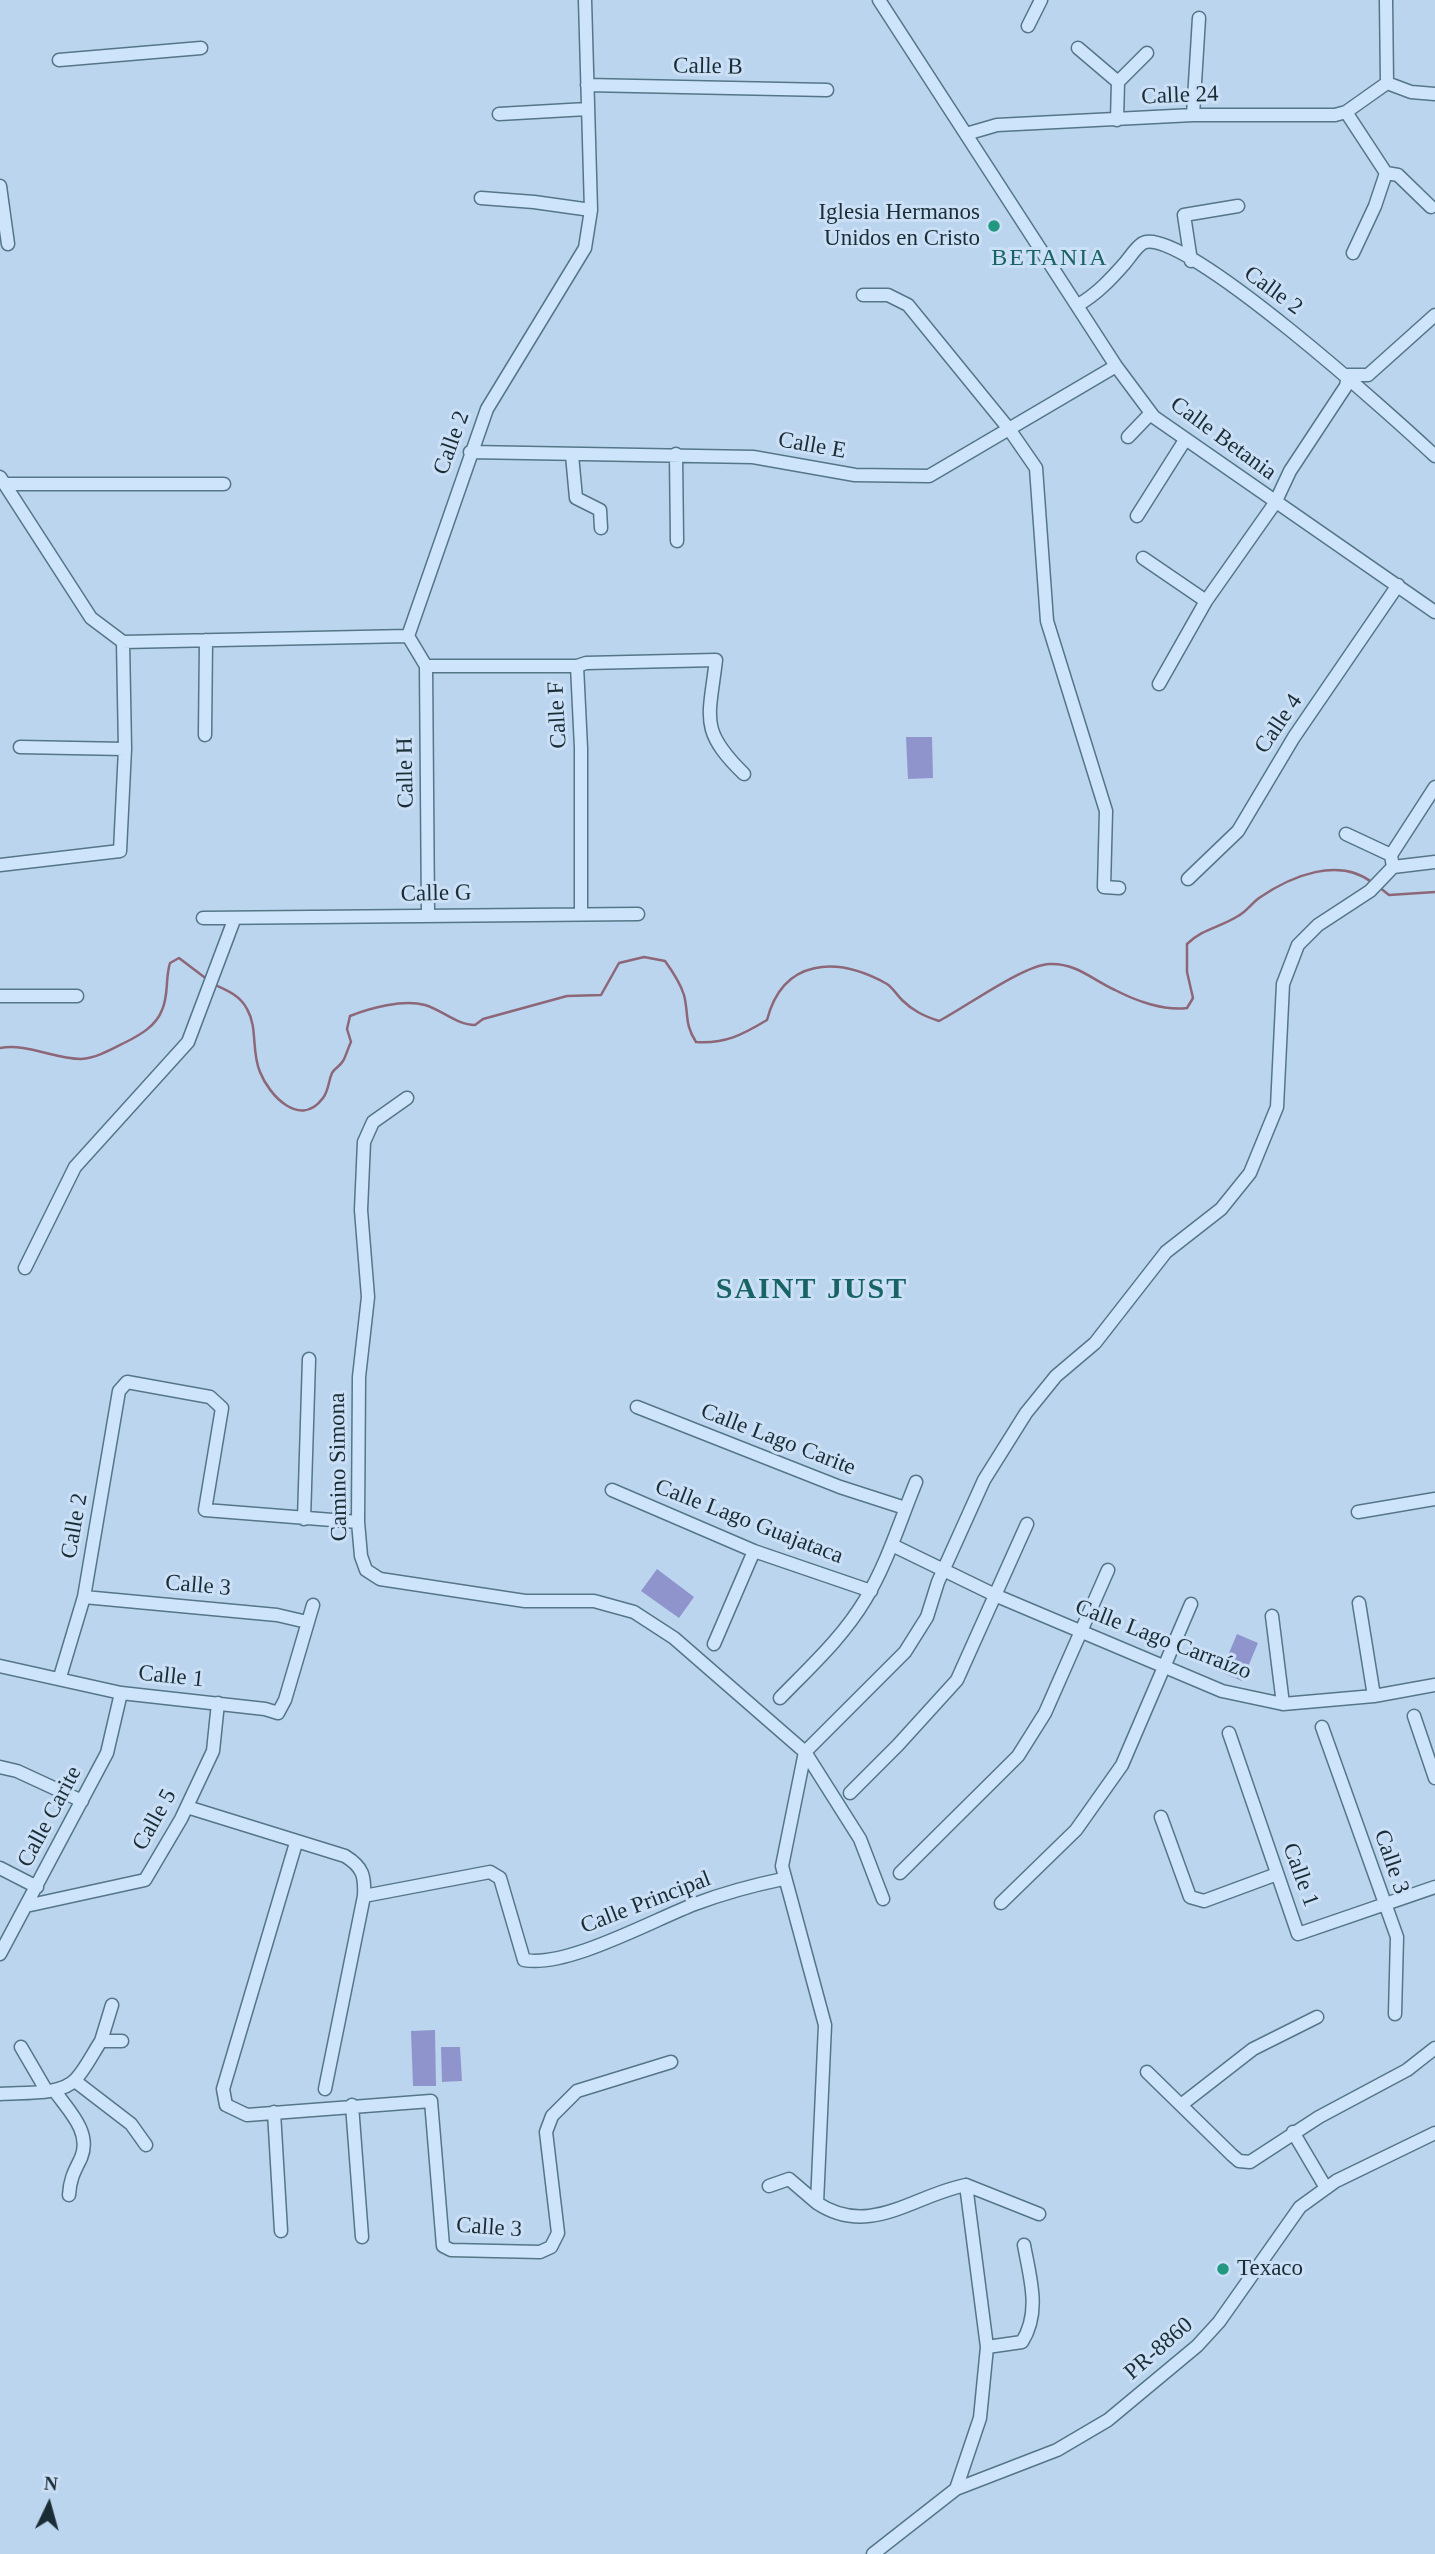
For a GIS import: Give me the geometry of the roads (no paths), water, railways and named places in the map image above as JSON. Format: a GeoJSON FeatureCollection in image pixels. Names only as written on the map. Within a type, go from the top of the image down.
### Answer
{"type":"FeatureCollection","features":[{"type":"Feature","properties":{"kind":"street","name":"Calle 2"},"geometry":{"type":"LineString","coordinates":[[408,636],[487,409],[586,248],[590,210],[585,0]]}},
{"type":"Feature","properties":{"kind":"street","name":"Calle Betania"},"geometry":{"type":"LineString","coordinates":[[879,0],[1116,366],[1151,413],[1275,503],[1435,611]]}},
{"type":"Feature","properties":{"kind":"street"},"geometry":{"type":"LineString","coordinates":[[1028,26],[1041,0]]}},
{"type":"Feature","properties":{"kind":"street"},"geometry":{"type":"LineString","coordinates":[[1386,0],[1387,83]]}},
{"type":"Feature","properties":{"kind":"street"},"geometry":{"type":"LineString","coordinates":[[1193,115],[1199,18]]}},
{"type":"Feature","properties":{"kind":"street"},"geometry":{"type":"LineString","coordinates":[[59,60],[201,48]]}},
{"type":"Feature","properties":{"kind":"street"},"geometry":{"type":"LineString","coordinates":[[1078,48],[1118,82]]}},
{"type":"Feature","properties":{"kind":"street"},"geometry":{"type":"LineString","coordinates":[[1117,120],[1118,82],[1147,52]]}},
{"type":"Feature","properties":{"kind":"street"},"geometry":{"type":"LineString","coordinates":[[1387,83],[1411,92],[1435,94]]}},
{"type":"Feature","properties":{"kind":"street"},"geometry":{"type":"LineString","coordinates":[[1387,83],[1346,112],[1386,173],[1398,175],[1431,208]]}},
{"type":"Feature","properties":{"kind":"street","name":"Calle B"},"geometry":{"type":"LineString","coordinates":[[587,85],[827,90]]}},
{"type":"Feature","properties":{"kind":"street"},"geometry":{"type":"LineString","coordinates":[[499,114],[587,109]]}},
{"type":"Feature","properties":{"kind":"street","name":"Calle 24"},"geometry":{"type":"LineString","coordinates":[[966,134],[997,125],[1193,115],[1318,115],[1346,112]]}},
{"type":"Feature","properties":{"kind":"street"},"geometry":{"type":"LineString","coordinates":[[1353,253],[1375,206],[1386,173]]}},
{"type":"Feature","properties":{"kind":"street"},"geometry":{"type":"LineString","coordinates":[[0,186],[8,244]]}},
{"type":"Feature","properties":{"kind":"street"},"geometry":{"type":"LineString","coordinates":[[481,198],[590,210]]}},
{"type":"Feature","properties":{"kind":"street"},"geometry":{"type":"LineString","coordinates":[[1191,261],[1184,215],[1238,206]]}},
{"type":"Feature","properties":{"kind":"street","name":"Calle 2"},"geometry":{"type":"LineString","coordinates":[[1079,305],[1094,296],[1143,243],[1157,241],[1305,339],[1435,456]]}},
{"type":"Feature","properties":{"kind":"street"},"geometry":{"type":"LineString","coordinates":[[863,295],[888,295],[908,305],[1009,429],[1036,468],[1046,621],[1105,811],[1104,887],[1119,888]]}},
{"type":"Feature","properties":{"kind":"street"},"geometry":{"type":"LineString","coordinates":[[1159,684],[1206,601],[1275,503],[1290,471],[1346,386],[1348,375],[1368,375],[1435,315]]}},
{"type":"Feature","properties":{"kind":"street","name":"Calle E"},"geometry":{"type":"LineString","coordinates":[[470,452],[753,457],[855,475],[906,478],[929,476],[1116,366]]}},
{"type":"Feature","properties":{"kind":"street"},"geometry":{"type":"LineString","coordinates":[[1128,438],[1151,413]]}},
{"type":"Feature","properties":{"kind":"street"},"geometry":{"type":"LineString","coordinates":[[1137,516],[1185,440]]}},
{"type":"Feature","properties":{"kind":"street"},"geometry":{"type":"LineString","coordinates":[[676,454],[677,541]]}},
{"type":"Feature","properties":{"kind":"street"},"geometry":{"type":"LineString","coordinates":[[572,455],[576,498],[600,510],[601,528]]}},
{"type":"Feature","properties":{"kind":"street"},"geometry":{"type":"LineString","coordinates":[[3,480],[90,618],[123,642],[408,636],[426,666]]}},
{"type":"Feature","properties":{"kind":"street"},"geometry":{"type":"LineString","coordinates":[[3,480],[224,484]]}},
{"type":"Feature","properties":{"kind":"street"},"geometry":{"type":"LineString","coordinates":[[1143,558],[1206,601]]}},
{"type":"Feature","properties":{"kind":"street","name":"Calle 4"},"geometry":{"type":"LineString","coordinates":[[1188,879],[1238,831],[1294,737],[1398,585]]}},
{"type":"Feature","properties":{"kind":"street"},"geometry":{"type":"LineString","coordinates":[[205,735],[206,640]]}},
{"type":"Feature","properties":{"kind":"street"},"geometry":{"type":"LineString","coordinates":[[0,865],[120,851],[125,749],[123,642]]}},
{"type":"Feature","properties":{"kind":"street"},"geometry":{"type":"LineString","coordinates":[[577,666],[716,660],[710,713],[714,741],[744,774]]}},
{"type":"Feature","properties":{"kind":"street","name":"Calle F"},"geometry":{"type":"LineString","coordinates":[[426,666],[577,666],[581,748],[581,914]]}},
{"type":"Feature","properties":{"kind":"street","name":"Calle H"},"geometry":{"type":"LineString","coordinates":[[426,666],[428,914]]}},
{"type":"Feature","properties":{"kind":"street"},"geometry":{"type":"LineString","coordinates":[[20,747],[125,749]]}},
{"type":"Feature","properties":{"kind":"street"},"geometry":{"type":"LineString","coordinates":[[817,2203],[825,2025],[783,1879],[783,1855],[805,1752],[905,1652],[927,1617],[943,1570],[984,1480],[1026,1413],[1056,1376],[1095,1343],[1166,1252],[1221,1209],[1250,1173],[1277,1107],[1283,984],[1298,945],[1318,925],[1371,890],[1381,880],[1435,787]]}},
{"type":"Feature","properties":{"kind":"street"},"geometry":{"type":"LineString","coordinates":[[1346,835],[1392,861],[1435,862]]}},
{"type":"Feature","properties":{"kind":"street","name":"Calle G"},"geometry":{"type":"LineString","coordinates":[[203,918],[234,920],[428,914],[638,914]]}},
{"type":"Feature","properties":{"kind":"street"},"geometry":{"type":"LineString","coordinates":[[26,1268],[75,1167],[188,1042],[234,920]]}},
{"type":"Feature","properties":{"kind":"street"},"geometry":{"type":"LineString","coordinates":[[0,996],[77,996]]}},
{"type":"Feature","properties":{"kind":"street","name":"Camino Simona"},"geometry":{"type":"LineString","coordinates":[[407,1098],[373,1122],[364,1142],[361,1210],[368,1297],[359,1377],[358,1521],[361,1556],[366,1570],[380,1579],[525,1601],[594,1601],[634,1612],[674,1638],[805,1752],[860,1839],[883,1899]]}},
{"type":"Feature","properties":{"kind":"street"},"geometry":{"type":"LineString","coordinates":[[309,1359],[304,1519],[358,1521]]}},
{"type":"Feature","properties":{"kind":"street","name":"Calle 2"},"geometry":{"type":"LineString","coordinates":[[60,1677],[84,1597],[119,1391],[127,1382],[210,1397],[222,1408],[205,1510],[304,1519]]}},
{"type":"Feature","properties":{"kind":"street","name":"Calle Lago Carite"},"geometry":{"type":"LineString","coordinates":[[637,1407],[839,1488],[905,1508]]}},
{"type":"Feature","properties":{"kind":"street"},"geometry":{"type":"LineString","coordinates":[[780,1698],[842,1634],[871,1591],[916,1482]]}},
{"type":"Feature","properties":{"kind":"street","name":"Calle Lago Guajataca"},"geometry":{"type":"LineString","coordinates":[[611,1490],[754,1550],[871,1591]]}},
{"type":"Feature","properties":{"kind":"street"},"geometry":{"type":"LineString","coordinates":[[1357,1513],[1435,1499]]}},
{"type":"Feature","properties":{"kind":"street"},"geometry":{"type":"LineString","coordinates":[[849,1793],[898,1745],[957,1680],[997,1596],[1027,1524]]}},
{"type":"Feature","properties":{"kind":"street","name":"Calle Lago Carraízo"},"geometry":{"type":"LineString","coordinates":[[891,1545],[997,1596],[1222,1691],[1283,1704],[1374,1696],[1435,1685]]}},
{"type":"Feature","properties":{"kind":"street"},"geometry":{"type":"LineString","coordinates":[[714,1644],[754,1550]]}},
{"type":"Feature","properties":{"kind":"street"},"geometry":{"type":"LineString","coordinates":[[900,1873],[1018,1756],[1045,1713],[1108,1570]]}},
{"type":"Feature","properties":{"kind":"street","name":"Calle 3"},"geometry":{"type":"LineString","coordinates":[[84,1597],[277,1615],[307,1622]]}},
{"type":"Feature","properties":{"kind":"street"},"geometry":{"type":"LineString","coordinates":[[1359,1603],[1374,1696]]}},
{"type":"Feature","properties":{"kind":"street"},"geometry":{"type":"LineString","coordinates":[[1001,1903],[1076,1830],[1115,1776],[1191,1604]]}},
{"type":"Feature","properties":{"kind":"street"},"geometry":{"type":"LineString","coordinates":[[307,1622],[313,1605]]}},
{"type":"Feature","properties":{"kind":"street"},"geometry":{"type":"LineString","coordinates":[[1272,1616],[1283,1704]]}},
{"type":"Feature","properties":{"kind":"street","name":"Calle 1"},"geometry":{"type":"LineString","coordinates":[[0,1666],[60,1677],[121,1693],[218,1703],[278,1713],[285,1700],[307,1622]]}},
{"type":"Feature","properties":{"kind":"street","name":"Calle Carite"},"geometry":{"type":"LineString","coordinates":[[0,1954],[107,1753],[121,1693]]}},
{"type":"Feature","properties":{"kind":"street","name":"Calle 5"},"geometry":{"type":"LineString","coordinates":[[26,1906],[145,1880],[187,1807],[213,1751],[218,1703]]}},
{"type":"Feature","properties":{"kind":"street"},"geometry":{"type":"LineString","coordinates":[[1414,1716],[1435,1778]]}},
{"type":"Feature","properties":{"kind":"street","name":"Calle 3"},"geometry":{"type":"LineString","coordinates":[[1322,1727],[1397,1937],[1395,2014]]}},
{"type":"Feature","properties":{"kind":"street","name":"Calle 1"},"geometry":{"type":"LineString","coordinates":[[1228,1733],[1298,1934],[1435,1886]]}},
{"type":"Feature","properties":{"kind":"street"},"geometry":{"type":"LineString","coordinates":[[0,1767],[17,1771],[82,1801]]}},
{"type":"Feature","properties":{"kind":"street"},"geometry":{"type":"LineString","coordinates":[[187,1807],[345,1856],[358,1863],[365,1875],[364,1896],[325,2089]]}},
{"type":"Feature","properties":{"kind":"street"},"geometry":{"type":"LineString","coordinates":[[1161,1817],[1190,1897],[1204,1901],[1277,1874]]}},
{"type":"Feature","properties":{"kind":"street","name":"Calle 3"},"geometry":{"type":"LineString","coordinates":[[296,1843],[223,2089],[226,2105],[247,2115],[431,2101],[443,2246],[451,2250],[540,2252],[551,2247],[558,2233],[545,2132],[552,2116],[577,2091],[671,2062]]}},
{"type":"Feature","properties":{"kind":"street"},"geometry":{"type":"LineString","coordinates":[[0,1868],[37,1887]]}},
{"type":"Feature","properties":{"kind":"street","name":"Calle Principal"},"geometry":{"type":"LineString","coordinates":[[364,1896],[490,1872],[500,1878],[524,1960],[537,1963],[596,1946],[699,1902],[783,1879]]}},
{"type":"Feature","properties":{"kind":"street"},"geometry":{"type":"LineString","coordinates":[[0,2094],[50,2090],[75,2081],[102,2041],[112,2006]]}},
{"type":"Feature","properties":{"kind":"street"},"geometry":{"type":"LineString","coordinates":[[1181,2105],[1253,2049],[1317,2017]]}},
{"type":"Feature","properties":{"kind":"street"},"geometry":{"type":"LineString","coordinates":[[102,2041],[122,2041]]}},
{"type":"Feature","properties":{"kind":"street"},"geometry":{"type":"LineString","coordinates":[[21,2047],[84,2133],[85,2146],[70,2177],[69,2195]]}},
{"type":"Feature","properties":{"kind":"street"},"geometry":{"type":"LineString","coordinates":[[1147,2072],[1239,2161],[1250,2162],[1293,2132],[1407,2070],[1435,2048]]}},
{"type":"Feature","properties":{"kind":"street"},"geometry":{"type":"LineString","coordinates":[[75,2081],[131,2124],[146,2145]]}},
{"type":"Feature","properties":{"kind":"street"},"geometry":{"type":"LineString","coordinates":[[352,2105],[362,2237]]}},
{"type":"Feature","properties":{"kind":"street"},"geometry":{"type":"LineString","coordinates":[[274,2112],[281,2231]]}},
{"type":"Feature","properties":{"kind":"street"},"geometry":{"type":"LineString","coordinates":[[1293,2132],[1326,2188]]}},
{"type":"Feature","properties":{"kind":"street","name":"PR-8860"},"geometry":{"type":"LineString","coordinates":[[873,2554],[956,2489],[1057,2450],[1108,2420],[1197,2346],[1219,2322],[1300,2207],[1326,2188],[1435,2133]]}},
{"type":"Feature","properties":{"kind":"street"},"geometry":{"type":"LineString","coordinates":[[769,2186],[789,2179],[829,2211],[852,2217],[900,2211],[939,2190],[966,2185],[1039,2214]]}},
{"type":"Feature","properties":{"kind":"street"},"geometry":{"type":"LineString","coordinates":[[956,2489],[980,2418],[988,2347],[966,2185]]}},
{"type":"Feature","properties":{"kind":"street"},"geometry":{"type":"LineString","coordinates":[[988,2347],[1022,2342],[1033,2325],[1032,2288],[1024,2245]]}},
{"type":"Feature","properties":{"kind":"waterway"},"geometry":{"type":"LineString","coordinates":[[213,984],[237,997],[247,1009],[252,1024],[257,1064],[270,1090],[286,1105],[305,1110],[314,1107],[323,1098],[332,1073],[344,1059],[351,1042],[347,1029],[350,1016],[387,1005],[425,1005],[462,1023],[475,1025],[483,1019],[567,996],[601,995],[619,963],[644,957],[665,961],[676,977],[684,995],[688,1024],[696,1042],[725,1040],[767,1020],[785,984],[814,968],[849,969],[868,975],[887,984],[910,1007],[939,1021],[1025,971],[1050,964],[1076,969],[1141,1001],[1160,1007],[1187,1008],[1193,998],[1187,972],[1187,944],[1193,939],[1238,916],[1259,898],[1300,876],[1330,870],[1345,871],[1360,875],[1373,883]]}},
{"type":"Feature","properties":{"kind":"waterway"},"geometry":{"type":"LineString","coordinates":[[1379,887],[1389,895],[1435,892]]}},
{"type":"Feature","properties":{"kind":"waterway"},"geometry":{"type":"LineString","coordinates":[[0,1048],[20,1048],[81,1059],[99,1055],[137,1036],[156,1021],[164,1004],[170,963],[179,958],[208,980]]}},
{"type":"Feature","properties":{"kind":"place","name":"Iglesia Hermanos Unidos en Cristo"},"geometry":{"type":"Point","coordinates":[994,226]}},
{"type":"Feature","properties":{"kind":"place","name":"Texaco"},"geometry":{"type":"Point","coordinates":[1223,2269]}},
{"type":"Feature","properties":{"kind":"district","name":"BETANIA"},"geometry":{"type":"Point","coordinates":[1050,259]}},
{"type":"Feature","properties":{"kind":"district","name":"SAINT JUST"},"geometry":{"type":"Point","coordinates":[812,1290]}}]}
